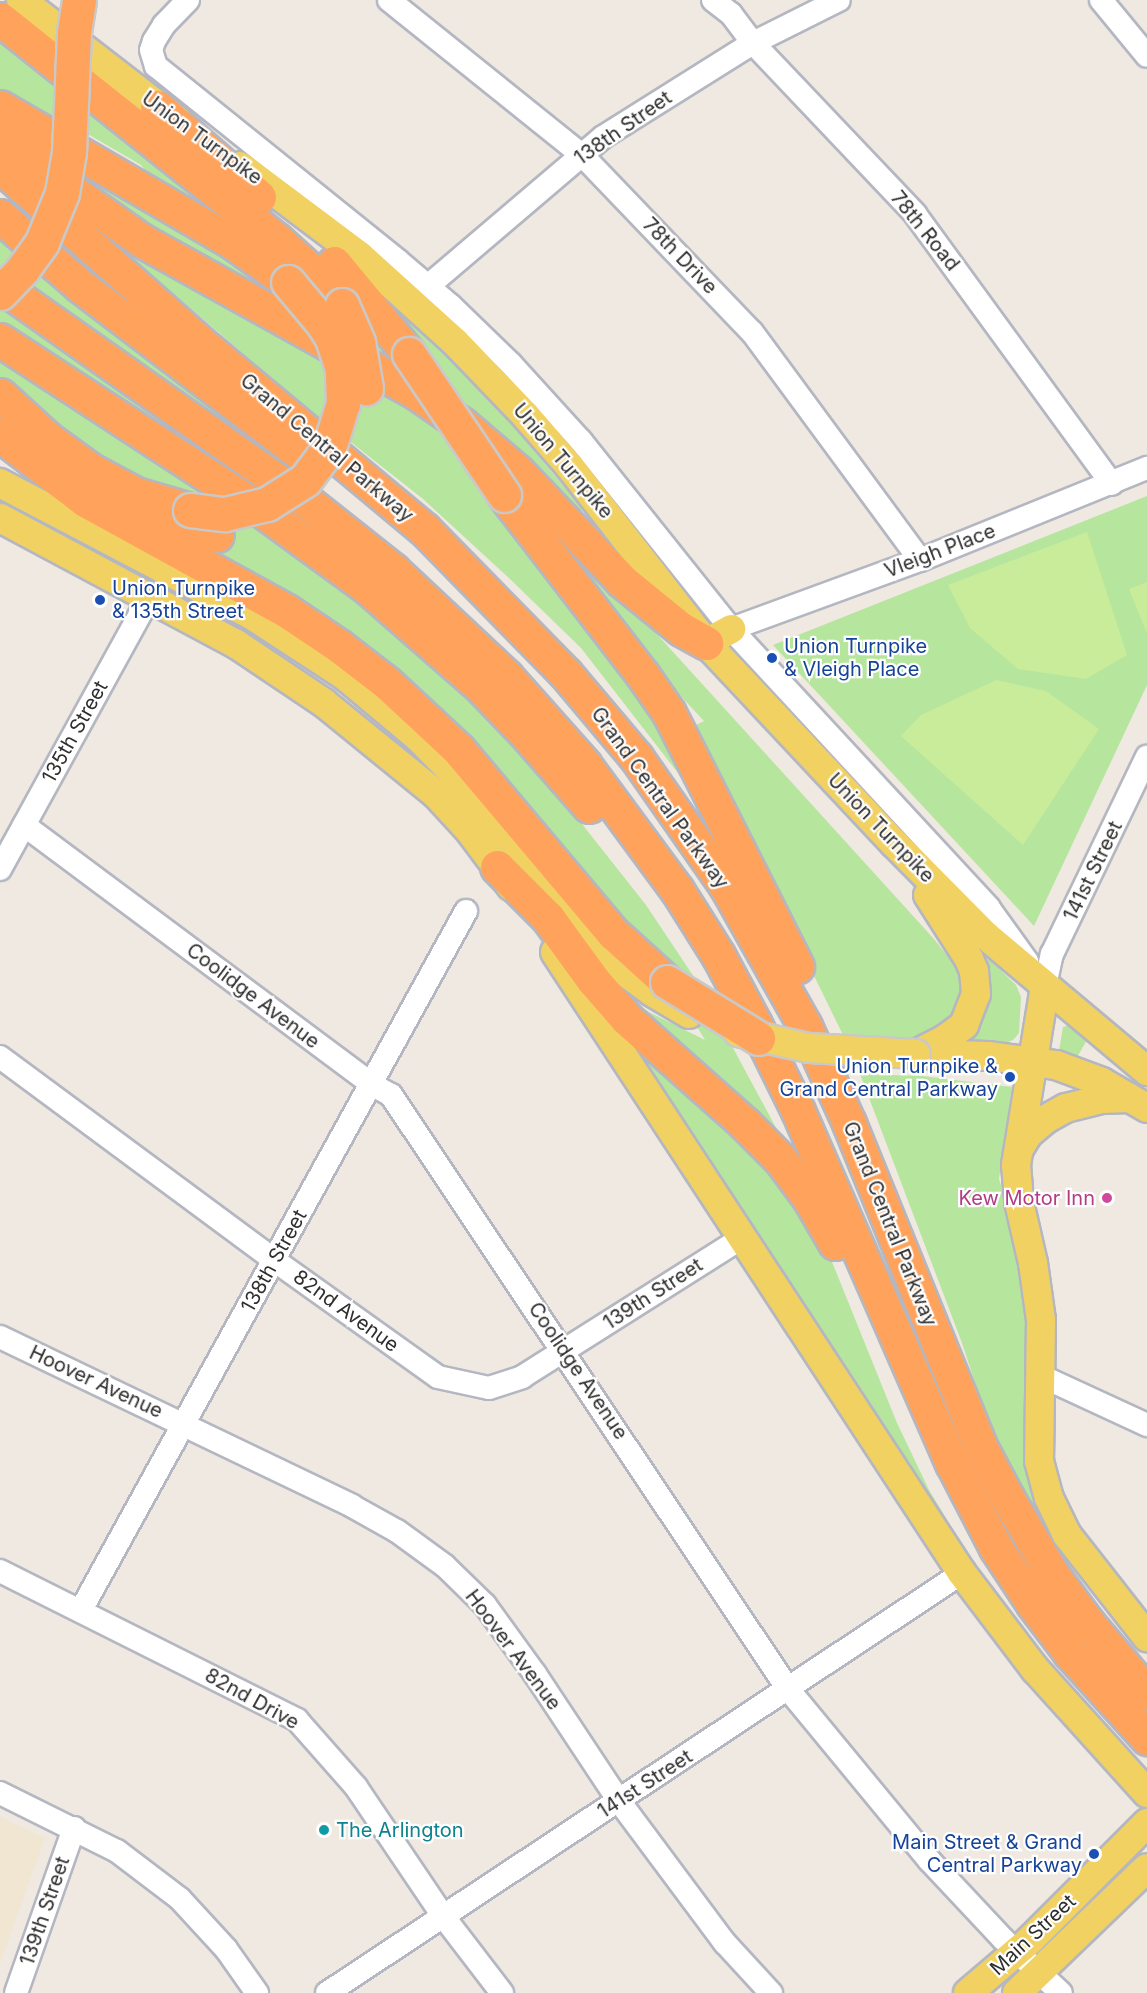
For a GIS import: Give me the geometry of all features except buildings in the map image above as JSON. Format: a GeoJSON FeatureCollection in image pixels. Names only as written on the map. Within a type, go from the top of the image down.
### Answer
{"type":"FeatureCollection","features":[{"type":"Feature","properties":{"kind":"highway"},"geometry":{"type":"LineString","coordinates":[[0,293],[22,270],[42,242],[62,193],[69,153],[74,32],[79,0]]}},
{"type":"Feature","properties":{"kind":"highway"},"geometry":{"type":"LineString","coordinates":[[0,19],[276,239],[320,279],[342,305],[361,350],[366,389],[361,424],[349,456],[320,493],[295,513],[252,532],[217,535],[180,530],[141,518],[44,470]]}},
{"type":"Feature","properties":{"kind":"highway"},"geometry":{"type":"LineString","coordinates":[[0,107],[235,243],[288,282],[324,325],[342,369],[342,411],[329,448],[305,480],[267,504],[225,514],[190,510],[136,494],[91,470],[47,438],[0,395]]}},
{"type":"Feature","properties":{"kind":"highway"},"geometry":{"type":"LineString","coordinates":[[158,107],[326,256],[363,296],[409,354],[504,495],[642,674],[681,734],[816,1006],[861,1152]]}},
{"type":"Feature","properties":{"kind":"highway"},"geometry":{"type":"LineString","coordinates":[[0,128],[73,192],[141,240],[415,392],[463,425],[518,471],[622,581],[663,616],[719,636]]}},
{"type":"Feature","properties":{"kind":"highway","name":"Grand Central Parkway"},"geometry":{"type":"LineString","coordinates":[[0,166],[209,350],[424,529],[516,621],[618,735],[703,850],[750,924],[800,1016],[861,1152],[970,1421],[995,1476],[1052,1574],[1094,1630],[1147,1693]]}},
{"type":"Feature","properties":{"kind":"highway"},"geometry":{"type":"LineString","coordinates":[[0,216],[79,285],[516,621]]}},
{"type":"Feature","properties":{"kind":"highway","name":"Grand Central Parkway"},"geometry":{"type":"LineString","coordinates":[[0,285],[332,521],[443,614],[531,702],[632,826],[699,923],[779,1071],[965,1490],[1014,1575],[1070,1653],[1147,1738]]}},
{"type":"Feature","properties":{"kind":"highway"},"geometry":{"type":"LineString","coordinates":[[0,340],[297,535],[398,613],[504,711],[598,817],[678,925],[732,1014],[847,1225]]}},
{"type":"Feature","properties":{"kind":"highway"},"geometry":{"type":"LineString","coordinates":[[0,435],[44,470],[104,512],[287,611],[339,646],[387,683],[458,749],[613,933],[667,982],[758,1038]]}},
{"type":"Feature","properties":{"kind":"highway"},"geometry":{"type":"LineString","coordinates":[[497,867],[549,918],[593,980],[627,1019],[736,1115],[780,1159],[809,1198],[913,1374]]}},
{"type":"Feature","properties":{"kind":"main road","name":"Union Turnpike"},"geometry":{"type":"LineString","coordinates":[[21,0],[158,107],[335,236],[455,342],[525,415],[719,636],[895,844],[985,935],[1147,1071]]}},
{"type":"Feature","properties":{"kind":"main road"},"geometry":{"type":"LineString","coordinates":[[0,483],[250,614],[295,641],[373,698],[444,763],[622,970]]}},
{"type":"Feature","properties":{"kind":"main road"},"geometry":{"type":"LineString","coordinates":[[0,518],[150,596],[278,670],[346,720],[436,794]]}},
{"type":"Feature","properties":{"kind":"main road"},"geometry":{"type":"LineString","coordinates":[[295,641],[363,702],[395,738],[436,794],[470,831],[585,942],[652,992],[688,1014],[758,1038],[836,1051],[988,1056],[1033,1062],[1079,1072],[1138,1103]]}},
{"type":"Feature","properties":{"kind":"main road"},"geometry":{"type":"LineString","coordinates":[[470,831],[497,867],[962,1573],[1035,1669],[1147,1793]]}},
{"type":"Feature","properties":{"kind":"main road"},"geometry":{"type":"LineString","coordinates":[[895,844],[969,959],[976,982],[973,1005],[964,1025],[945,1039],[916,1054]]}},
{"type":"Feature","properties":{"kind":"main road"},"geometry":{"type":"LineString","coordinates":[[1045,986],[1016,1165],[1019,1202],[1038,1292],[1043,1347],[1038,1442],[1049,1498],[1078,1553],[1147,1637]]}},
{"type":"Feature","properties":{"kind":"main road"},"geometry":{"type":"LineString","coordinates":[[1079,1072],[1084,1059],[1106,1037]]}},
{"type":"Feature","properties":{"kind":"main road"},"geometry":{"type":"LineString","coordinates":[[1018,1150],[1028,1134],[1066,1108],[1101,1099],[1138,1103]]}},
{"type":"Feature","properties":{"kind":"main road","name":"Main Street"},"geometry":{"type":"LineString","coordinates":[[968,1993],[1017,1952],[1147,1823]]}},
{"type":"Feature","properties":{"kind":"main road","name":"Main Street"},"geometry":{"type":"LineString","coordinates":[[1017,1993],[1147,1868]]}},
{"type":"Feature","properties":{"kind":"street","name":"Union Turnpike"},"geometry":{"type":"LineString","coordinates":[[188,0],[157,34],[151,50],[156,66],[428,286],[511,364],[581,441],[719,636],[987,907],[1045,986]]}},
{"type":"Feature","properties":{"kind":"street","name":"78th Drive"},"geometry":{"type":"LineString","coordinates":[[389,0],[582,155],[752,332],[920,560]]}},
{"type":"Feature","properties":{"kind":"street","name":"78th Road"},"geometry":{"type":"LineString","coordinates":[[712,0],[731,15],[753,43],[915,214],[1112,484]]}},
{"type":"Feature","properties":{"kind":"street","name":"138th Street"},"geometry":{"type":"LineString","coordinates":[[428,286],[603,137],[753,43],[839,0]]}},
{"type":"Feature","properties":{"kind":"street"},"geometry":{"type":"LineString","coordinates":[[1101,0],[1147,56]]}},
{"type":"Feature","properties":{"kind":"street","name":"Vleigh Place"},"geometry":{"type":"LineString","coordinates":[[719,636],[920,560],[1147,468]]}},
{"type":"Feature","properties":{"kind":"street","name":"135th Street"},"geometry":{"type":"LineString","coordinates":[[0,869],[150,596]]}},
{"type":"Feature","properties":{"kind":"street","name":"141st Street"},"geometry":{"type":"LineString","coordinates":[[1045,986],[1052,954],[1140,790],[1147,757]]}},
{"type":"Feature","properties":{"kind":"street","name":"Coolidge Avenue"},"geometry":{"type":"LineString","coordinates":[[24,825],[371,1084],[391,1095],[565,1351],[788,1689],[910,1839],[1017,1952],[1060,1993]]}},
{"type":"Feature","properties":{"kind":"street","name":"138th Street"},"geometry":{"type":"LineString","coordinates":[[81,1610],[466,911]]}},
{"type":"Feature","properties":{"kind":"street","name":"82nd Avenue"},"geometry":{"type":"LineString","coordinates":[[0,1057],[274,1260],[438,1377],[489,1388],[522,1377],[565,1351]]}},
{"type":"Feature","properties":{"kind":"street","name":"139th Street"},"geometry":{"type":"LineString","coordinates":[[565,1351],[742,1238]]}},
{"type":"Feature","properties":{"kind":"street","name":"Hoover Avenue"},"geometry":{"type":"LineString","coordinates":[[0,1337],[184,1423],[352,1506],[397,1531],[445,1566],[491,1614],[535,1674],[619,1801],[725,1943],[771,1993]]}},
{"type":"Feature","properties":{"kind":"street"},"geometry":{"type":"LineString","coordinates":[[1041,1376],[1147,1425]]}},
{"type":"Feature","properties":{"kind":"street","name":"82nd Drive"},"geometry":{"type":"LineString","coordinates":[[0,1571],[297,1720],[356,1787],[443,1916],[502,1993]]}},
{"type":"Feature","properties":{"kind":"street","name":"141st Street"},"geometry":{"type":"LineString","coordinates":[[327,1993],[962,1573]]}},
{"type":"Feature","properties":{"kind":"street"},"geometry":{"type":"LineString","coordinates":[[0,1793],[117,1851],[180,1899],[226,1949],[257,1993]]}},
{"type":"Feature","properties":{"kind":"street","name":"139th Street"},"geometry":{"type":"LineString","coordinates":[[16,1993],[74,1828]]}},
{"type":"Feature","properties":{"kind":"shaded area"},"geometry":{"type":"Polygon","coordinates":[[[0,1817],[45,1838],[0,1964],[0,1817]]]}},
{"type":"Feature","properties":{"kind":"green space"},"geometry":{"type":"Polygon","coordinates":[[[0,32],[273,252],[160,187],[141,165],[79,129],[41,111],[17,105],[0,93],[0,32]]]}},
{"type":"Feature","properties":{"kind":"green space"},"geometry":{"type":"Polygon","coordinates":[[[47,158],[390,308],[398,303],[468,373],[583,509],[574,517],[154,237],[47,158]]]}},
{"type":"Feature","properties":{"kind":"green space"},"geometry":{"type":"Polygon","coordinates":[[[68,203],[415,402],[615,588],[934,939],[962,974],[957,1008],[939,1031],[913,1038],[845,1039],[692,727],[704,721],[648,661],[632,672],[692,791],[581,648],[510,579],[423,499],[295,398],[68,203]]]}},
{"type":"Feature","properties":{"kind":"green space"},"geometry":{"type":"Polygon","coordinates":[[[0,234],[286,457],[280,464],[0,267],[0,234]]]}},
{"type":"Feature","properties":{"kind":"green space"},"geometry":{"type":"Polygon","coordinates":[[[0,307],[228,468],[223,475],[0,325],[0,307]]]}},
{"type":"Feature","properties":{"kind":"green space"},"geometry":{"type":"Polygon","coordinates":[[[0,356],[306,554],[473,702],[563,800],[646,905],[698,983],[781,1137],[623,994],[649,1012],[705,1040],[664,971],[207,551],[224,549],[92,460],[0,380],[0,356]]]}},
{"type":"Feature","properties":{"kind":"green space"},"geometry":{"type":"Polygon","coordinates":[[[1147,496],[1147,685],[1034,926],[773,645],[1147,496]]]}},
{"type":"Feature","properties":{"kind":"green space"},"geometry":{"type":"Polygon","coordinates":[[[1087,532],[1127,655],[1086,679],[1018,669],[970,628],[948,585],[1087,532]]]}},
{"type":"Feature","properties":{"kind":"green space"},"geometry":{"type":"Polygon","coordinates":[[[1147,582],[1147,631],[1146,631],[1129,589],[1147,582]]]}},
{"type":"Feature","properties":{"kind":"green space"},"geometry":{"type":"Polygon","coordinates":[[[996,680],[1046,691],[1099,729],[1023,845],[901,736],[921,715],[996,680]]]}},
{"type":"Feature","properties":{"kind":"green space"},"geometry":{"type":"Polygon","coordinates":[[[989,959],[1016,985],[1021,997],[1019,1033],[1013,1040],[1006,1043],[975,1040],[971,1035],[984,963],[989,959]]]}},
{"type":"Feature","properties":{"kind":"green space"},"geometry":{"type":"Polygon","coordinates":[[[1069,1025],[1087,1040],[1076,1059],[1060,1054],[1059,1051],[1063,1027],[1069,1025]]]}},
{"type":"Feature","properties":{"kind":"green space"},"geometry":{"type":"Polygon","coordinates":[[[623,1032],[765,1157],[824,1242],[897,1423],[929,1490],[970,1558],[1015,1622],[968,1565],[623,1032]]]}},
{"type":"Feature","properties":{"kind":"green space"},"geometry":{"type":"Polygon","coordinates":[[[860,1074],[922,1076],[1012,1087],[999,1179],[1016,1234],[1029,1322],[1028,1465],[1050,1536],[1019,1487],[983,1407],[962,1343],[860,1074]]]}},
{"type":"Feature","properties":{"kind":"place","name":"Union Turnpike & 135th Street"},"geometry":{"type":"Point","coordinates":[100,600]}},
{"type":"Feature","properties":{"kind":"place","name":"Union Turnpike & Vleigh Place"},"geometry":{"type":"Point","coordinates":[772,658]}},
{"type":"Feature","properties":{"kind":"place","name":"Union Turnpike & Grand Central Parkway"},"geometry":{"type":"Point","coordinates":[1010,1077]}},
{"type":"Feature","properties":{"kind":"place","name":"Kew Motor Inn"},"geometry":{"type":"Point","coordinates":[1107,1198]}},
{"type":"Feature","properties":{"kind":"place","name":"The Arlington"},"geometry":{"type":"Point","coordinates":[324,1830]}},
{"type":"Feature","properties":{"kind":"place","name":"Main Street & Grand Central Parkway"},"geometry":{"type":"Point","coordinates":[1094,1854]}}]}
